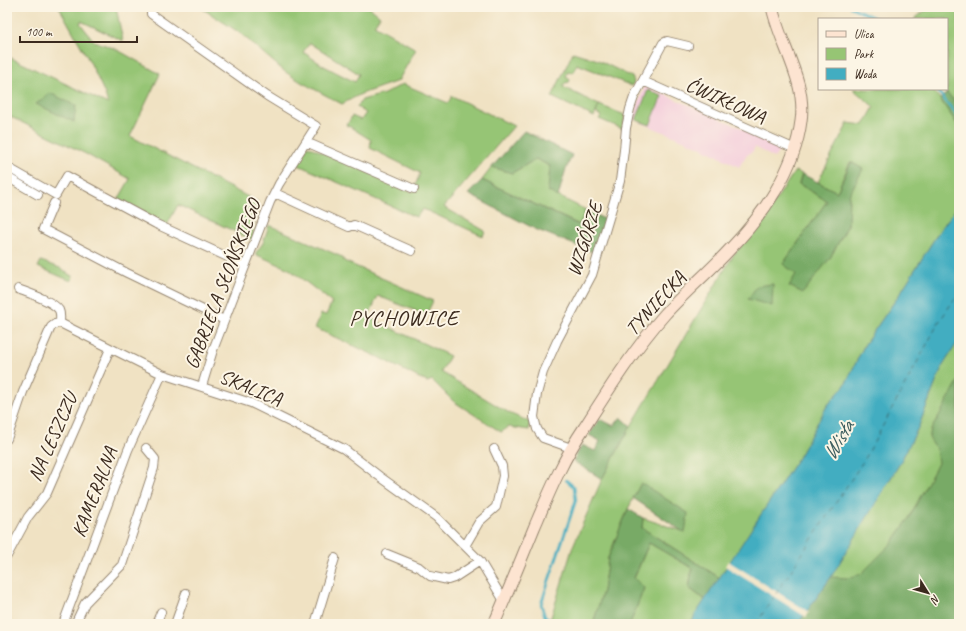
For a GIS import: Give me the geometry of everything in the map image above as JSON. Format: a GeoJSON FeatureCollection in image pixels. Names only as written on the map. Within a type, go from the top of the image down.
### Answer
{"type":"FeatureCollection","features":[{"type":"Feature","properties":{"kind":"street","name":"GABRIELA SŁOŃSKIEGO"},"geometry":{"type":"LineString","coordinates":[[151,7],[151,14],[267,96],[316,126],[275,193],[224,320],[202,386]]}},
{"type":"Feature","properties":{"kind":"street","name":"TYNIECKA"},"geometry":{"type":"LineString","coordinates":[[494,624],[552,484],[570,448],[647,335],[667,312],[732,248],[750,228],[776,190],[785,173],[795,149],[802,120],[800,95],[795,73],[772,7]]}},
{"type":"Feature","properties":{"kind":"street","name":"WZGÓRZE"},"geometry":{"type":"LineString","coordinates":[[570,448],[543,438],[536,429],[534,417],[537,394],[543,372],[557,341],[592,275],[620,181],[627,122],[630,108],[636,93],[663,43],[667,41],[688,46]]}},
{"type":"Feature","properties":{"kind":"street","name":"ĆWIKŁOWA"},"geometry":{"type":"LineString","coordinates":[[643,81],[795,149]]}},
{"type":"Feature","properties":{"kind":"street"},"geometry":{"type":"LineString","coordinates":[[306,142],[414,189]]}},
{"type":"Feature","properties":{"kind":"street"},"geometry":{"type":"LineString","coordinates":[[7,167],[55,199]]}},
{"type":"Feature","properties":{"kind":"street"},"geometry":{"type":"LineString","coordinates":[[224,320],[127,273],[43,229],[55,199],[67,176],[156,224],[245,265]]}},
{"type":"Feature","properties":{"kind":"street"},"geometry":{"type":"LineString","coordinates":[[7,177],[38,195]]}},
{"type":"Feature","properties":{"kind":"street","name":"GABRIELA SŁOŃSKIEGO"},"geometry":{"type":"LineString","coordinates":[[275,193],[349,227],[354,225],[412,251]]}},
{"type":"Feature","properties":{"kind":"street"},"geometry":{"type":"LineString","coordinates":[[7,439],[10,419],[51,327],[60,323],[60,313],[58,308],[38,297],[18,289]]}},
{"type":"Feature","properties":{"kind":"street","name":"SKALICA"},"geometry":{"type":"LineString","coordinates":[[60,323],[162,374],[251,403],[344,449],[436,517],[480,561],[504,600]]}},
{"type":"Feature","properties":{"kind":"street","name":"NA LESZCZU"},"geometry":{"type":"LineString","coordinates":[[7,556],[28,517],[46,493],[110,349]]}},
{"type":"Feature","properties":{"kind":"street","name":"KAMERALNA"},"geometry":{"type":"LineString","coordinates":[[63,624],[128,450],[162,374]]}},
{"type":"Feature","properties":{"kind":"street"},"geometry":{"type":"LineString","coordinates":[[75,624],[85,603],[122,565],[154,468],[155,459],[146,448]]}},
{"type":"Feature","properties":{"kind":"street"},"geometry":{"type":"LineString","coordinates":[[466,546],[479,522],[496,507],[503,476],[502,466],[494,449]]}},
{"type":"Feature","properties":{"kind":"street"},"geometry":{"type":"LineString","coordinates":[[387,554],[419,567],[430,576],[448,580],[454,578],[480,561]]}},
{"type":"Feature","properties":{"kind":"street"},"geometry":{"type":"LineString","coordinates":[[315,624],[335,558]]}},
{"type":"Feature","properties":{"kind":"street"},"geometry":{"type":"LineString","coordinates":[[175,624],[186,593]]}},
{"type":"Feature","properties":{"kind":"street"},"geometry":{"type":"LineString","coordinates":[[156,624],[161,612]]}},
{"type":"Feature","properties":{"kind":"shaded area"},"geometry":{"type":"Polygon","coordinates":[[[645,86],[783,146],[774,158],[755,147],[753,151],[746,156],[739,167],[700,147],[632,119],[645,86]]]}},
{"type":"Feature","properties":{"kind":"green space"},"geometry":{"type":"Polygon","coordinates":[[[59,7],[116,7],[123,41],[81,21],[80,23],[94,41],[116,49],[160,74],[130,136],[258,202],[255,214],[253,240],[178,205],[167,225],[118,200],[130,179],[86,154],[7,115],[7,56],[108,104],[91,64],[59,7]]]}},
{"type":"Feature","properties":{"kind":"green space"},"geometry":{"type":"Polygon","coordinates":[[[200,7],[369,7],[380,16],[374,25],[416,49],[398,81],[361,94],[342,104],[284,71],[240,33],[200,7]],[[310,43],[303,52],[324,66],[355,82],[359,74],[310,43]]]}},
{"type":"Feature","properties":{"kind":"green space"},"geometry":{"type":"Polygon","coordinates":[[[930,7],[959,7],[959,106],[944,90],[948,90],[948,18],[915,18],[930,7]]]}},
{"type":"Feature","properties":{"kind":"green space"},"geometry":{"type":"Polygon","coordinates":[[[573,52],[598,60],[632,77],[634,82],[632,86],[577,64],[573,73],[568,71],[566,76],[570,81],[568,83],[566,82],[563,87],[599,105],[594,117],[552,97],[573,52]]]}},
{"type":"Feature","properties":{"kind":"green space"},"geometry":{"type":"Polygon","coordinates":[[[403,84],[448,103],[452,96],[514,126],[444,207],[485,231],[483,236],[423,209],[416,217],[296,164],[308,146],[413,192],[420,173],[370,148],[371,140],[347,125],[352,116],[361,120],[366,113],[357,107],[362,100],[384,94],[403,84]]]}},
{"type":"Feature","properties":{"kind":"green space"},"geometry":{"type":"Polygon","coordinates":[[[648,90],[662,96],[650,125],[636,120],[648,90]]]}},
{"type":"Feature","properties":{"kind":"green space"},"geometry":{"type":"Polygon","coordinates":[[[854,90],[933,90],[959,127],[959,205],[940,230],[899,295],[865,344],[845,385],[827,406],[798,458],[720,578],[642,528],[643,518],[685,532],[641,483],[628,509],[608,558],[603,591],[593,624],[549,624],[573,546],[602,479],[631,426],[734,254],[757,228],[795,171],[802,174],[799,184],[827,201],[783,264],[830,258],[848,225],[849,195],[862,169],[850,162],[837,192],[818,182],[848,123],[864,125],[874,107],[854,90]]]}},
{"type":"Feature","properties":{"kind":"green space"},"geometry":{"type":"Polygon","coordinates":[[[50,93],[76,106],[74,122],[36,104],[50,93]]]}},
{"type":"Feature","properties":{"kind":"green space"},"geometry":{"type":"Polygon","coordinates":[[[947,93],[959,106],[959,127],[940,99],[947,93]]]}},
{"type":"Feature","properties":{"kind":"green space"},"geometry":{"type":"Polygon","coordinates":[[[599,105],[625,115],[623,129],[599,119],[601,116],[596,113],[599,105]]]}},
{"type":"Feature","properties":{"kind":"green space"},"geometry":{"type":"Polygon","coordinates":[[[524,131],[572,155],[565,172],[558,197],[548,191],[550,166],[536,159],[512,173],[492,167],[524,131]]]}},
{"type":"Feature","properties":{"kind":"green space"},"geometry":{"type":"Polygon","coordinates":[[[536,159],[550,166],[548,191],[586,210],[580,225],[482,180],[492,167],[512,173],[536,159]]]}},
{"type":"Feature","properties":{"kind":"green space"},"geometry":{"type":"Polygon","coordinates":[[[851,162],[863,169],[849,195],[848,225],[830,258],[803,293],[789,286],[796,274],[783,264],[827,201],[799,184],[802,174],[837,192],[851,162]]]}},
{"type":"Feature","properties":{"kind":"green space"},"geometry":{"type":"Polygon","coordinates":[[[482,180],[579,225],[586,210],[606,220],[595,253],[535,229],[468,194],[482,180]]]}},
{"type":"Feature","properties":{"kind":"green space"},"geometry":{"type":"Polygon","coordinates":[[[269,225],[342,257],[344,261],[433,301],[426,315],[378,296],[368,317],[450,356],[441,372],[511,414],[530,422],[529,430],[509,427],[501,432],[453,401],[432,380],[427,382],[376,356],[315,328],[321,314],[326,315],[332,302],[289,269],[255,254],[263,243],[269,225]]]}},
{"type":"Feature","properties":{"kind":"green space"},"geometry":{"type":"Polygon","coordinates":[[[41,261],[60,268],[73,277],[71,281],[38,267],[41,261]]]}},
{"type":"Feature","properties":{"kind":"green space"},"geometry":{"type":"Polygon","coordinates":[[[773,284],[772,306],[748,299],[757,286],[773,284]]]}},
{"type":"Feature","properties":{"kind":"green space"},"geometry":{"type":"Polygon","coordinates":[[[959,339],[959,624],[797,624],[830,576],[900,463],[918,428],[942,367],[959,339]]]}},
{"type":"Feature","properties":{"kind":"green space"},"geometry":{"type":"Polygon","coordinates":[[[959,380],[959,624],[798,624],[831,577],[848,578],[861,574],[890,545],[908,520],[938,463],[936,449],[929,438],[931,430],[959,380]]]}},
{"type":"Feature","properties":{"kind":"green space"},"geometry":{"type":"Polygon","coordinates":[[[621,417],[631,426],[602,479],[573,461],[582,445],[595,451],[600,441],[589,435],[600,419],[614,426],[621,417]]]}},
{"type":"Feature","properties":{"kind":"green space"},"geometry":{"type":"Polygon","coordinates":[[[641,483],[688,513],[685,533],[633,498],[641,483]]]}},
{"type":"Feature","properties":{"kind":"green space"},"geometry":{"type":"Polygon","coordinates":[[[628,509],[643,518],[642,528],[720,578],[705,600],[689,588],[692,568],[649,543],[634,578],[644,588],[630,624],[593,624],[603,591],[608,558],[628,509]]]}},
{"type":"Feature","properties":{"kind":"green space"},"geometry":{"type":"Polygon","coordinates":[[[649,543],[692,568],[689,588],[705,600],[691,624],[630,624],[644,588],[634,579],[649,543]]]}},
{"type":"Feature","properties":{"kind":"water","name":"Wisła"},"geometry":{"type":"Polygon","coordinates":[[[959,205],[959,340],[942,367],[918,428],[900,463],[831,577],[798,624],[691,624],[695,615],[798,458],[827,406],[845,385],[865,344],[899,295],[940,230],[959,205]]]}},
{"type":"Feature","properties":{"kind":"pier"},"geometry":{"type":"Polygon","coordinates":[[[728,561],[809,612],[806,617],[725,566],[728,561]]]}},
{"type":"Feature","properties":{"kind":"waterway"},"geometry":{"type":"LineString","coordinates":[[851,7],[875,18]]}},
{"type":"Feature","properties":{"kind":"waterway"},"geometry":{"type":"LineString","coordinates":[[937,90],[959,118]]}},
{"type":"Feature","properties":{"kind":"waterway"},"geometry":{"type":"LineString","coordinates":[[549,619],[545,617],[541,604],[576,500],[574,487],[566,480]]}},
{"type":"Feature","properties":{"kind":"ferry route"},"geometry":{"type":"LineString","coordinates":[[756,624],[866,457],[939,322],[959,292]]}},
{"type":"Feature","properties":{"kind":"district","name":"PYCHOWICE"},"geometry":{"type":"Point","coordinates":[404,317]}}]}
